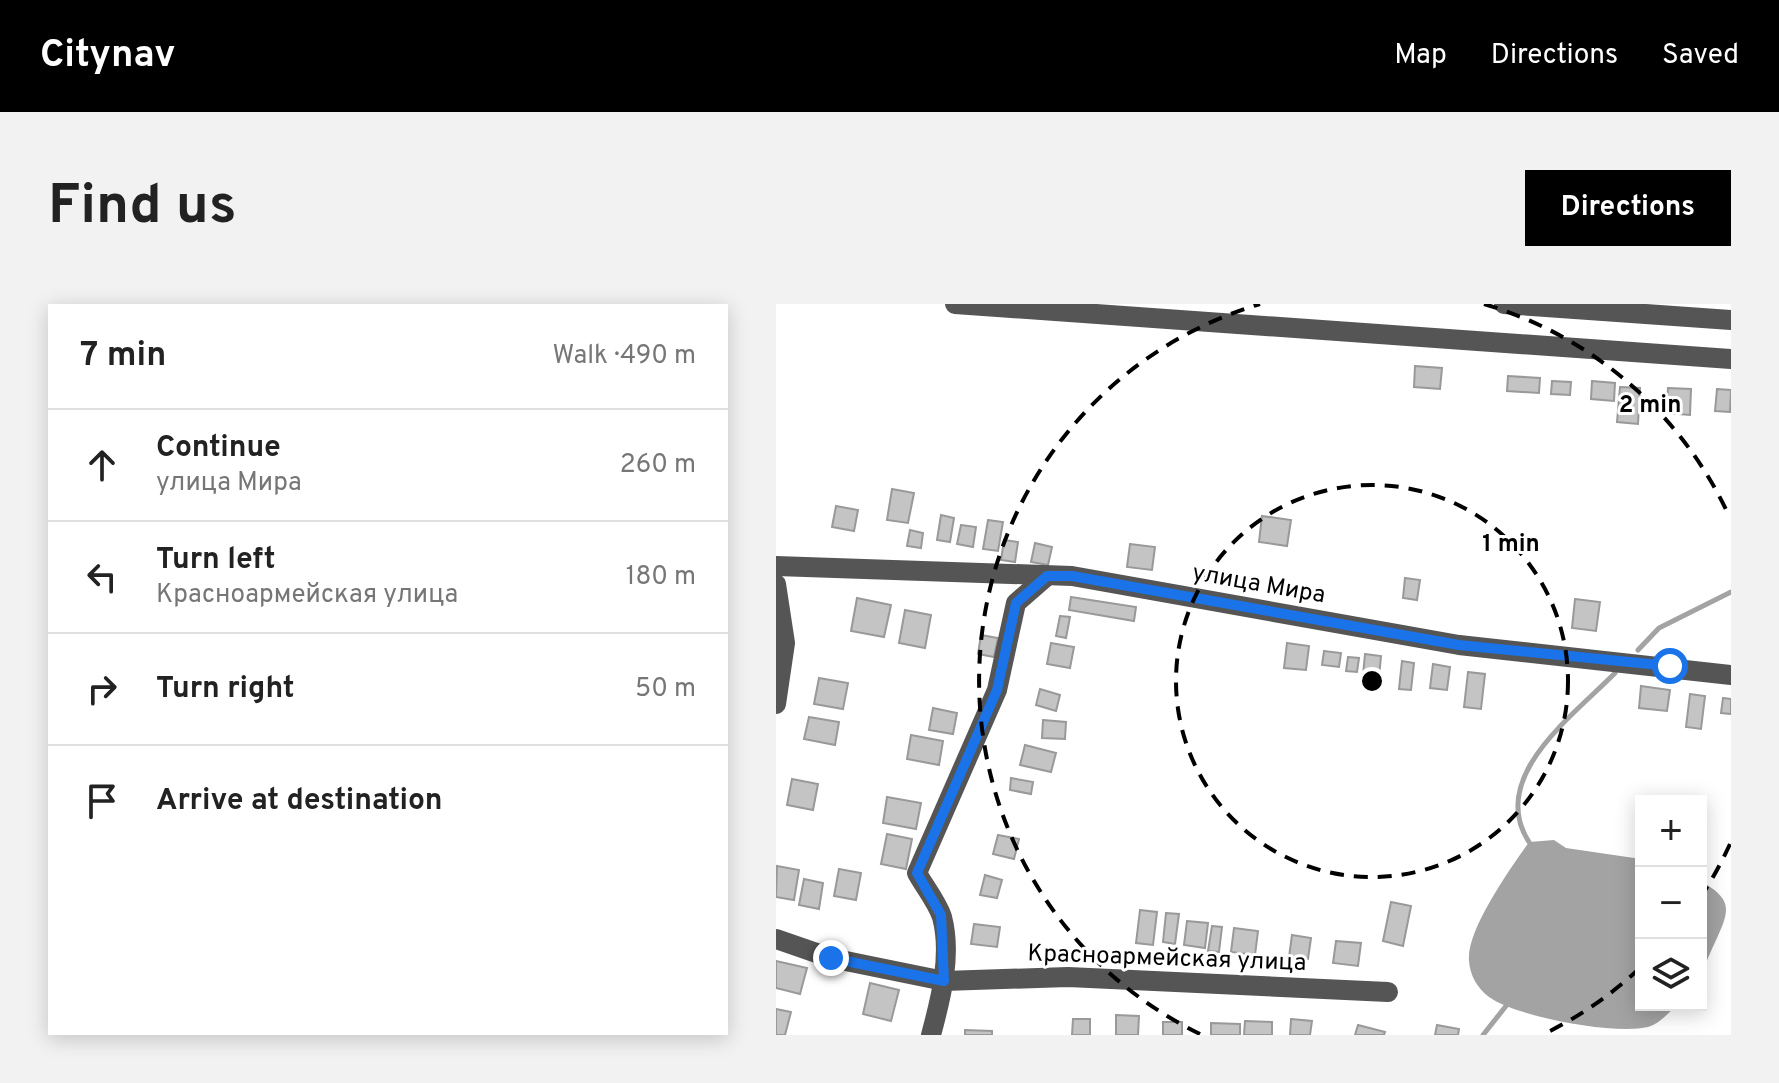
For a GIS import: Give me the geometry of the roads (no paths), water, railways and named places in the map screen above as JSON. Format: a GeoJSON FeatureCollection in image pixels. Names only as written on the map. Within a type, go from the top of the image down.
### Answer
{"type":"FeatureCollection","features":[{"type":"Feature","properties":{"kind":"street"},"geometry":{"type":"LineString","coordinates":[[955,304],[1731,359]]}},
{"type":"Feature","properties":{"kind":"street"},"geometry":{"type":"LineString","coordinates":[[1504,304],[1731,320]]}},
{"type":"Feature","properties":{"kind":"street","name":"улица Мира"},"geometry":{"type":"LineString","coordinates":[[776,566],[1072,576],[1459,645],[1731,675]]}},
{"type":"Feature","properties":{"kind":"street"},"geometry":{"type":"LineString","coordinates":[[931,1035],[944,981],[941,915],[917,873],[997,690],[1016,603],[1047,576]]}},
{"type":"Feature","properties":{"kind":"street"},"geometry":{"type":"LineString","coordinates":[[776,584],[785,643],[776,704]]}},
{"type":"Feature","properties":{"kind":"street","name":"Красноармейская улица"},"geometry":{"type":"LineString","coordinates":[[776,939],[831,958],[944,981],[1068,977],[1388,992]]}},
{"type":"Feature","properties":{"kind":"waterway"},"geometry":{"type":"LineString","coordinates":[[1638,650],[1659,628],[1731,592]]}},
{"type":"Feature","properties":{"kind":"waterway"},"geometry":{"type":"LineString","coordinates":[[1529,842],[1519,818],[1519,794],[1527,771],[1559,728],[1615,673]]}},
{"type":"Feature","properties":{"kind":"waterway"},"geometry":{"type":"LineString","coordinates":[[1483,1035],[1506,1006]]}}]}
